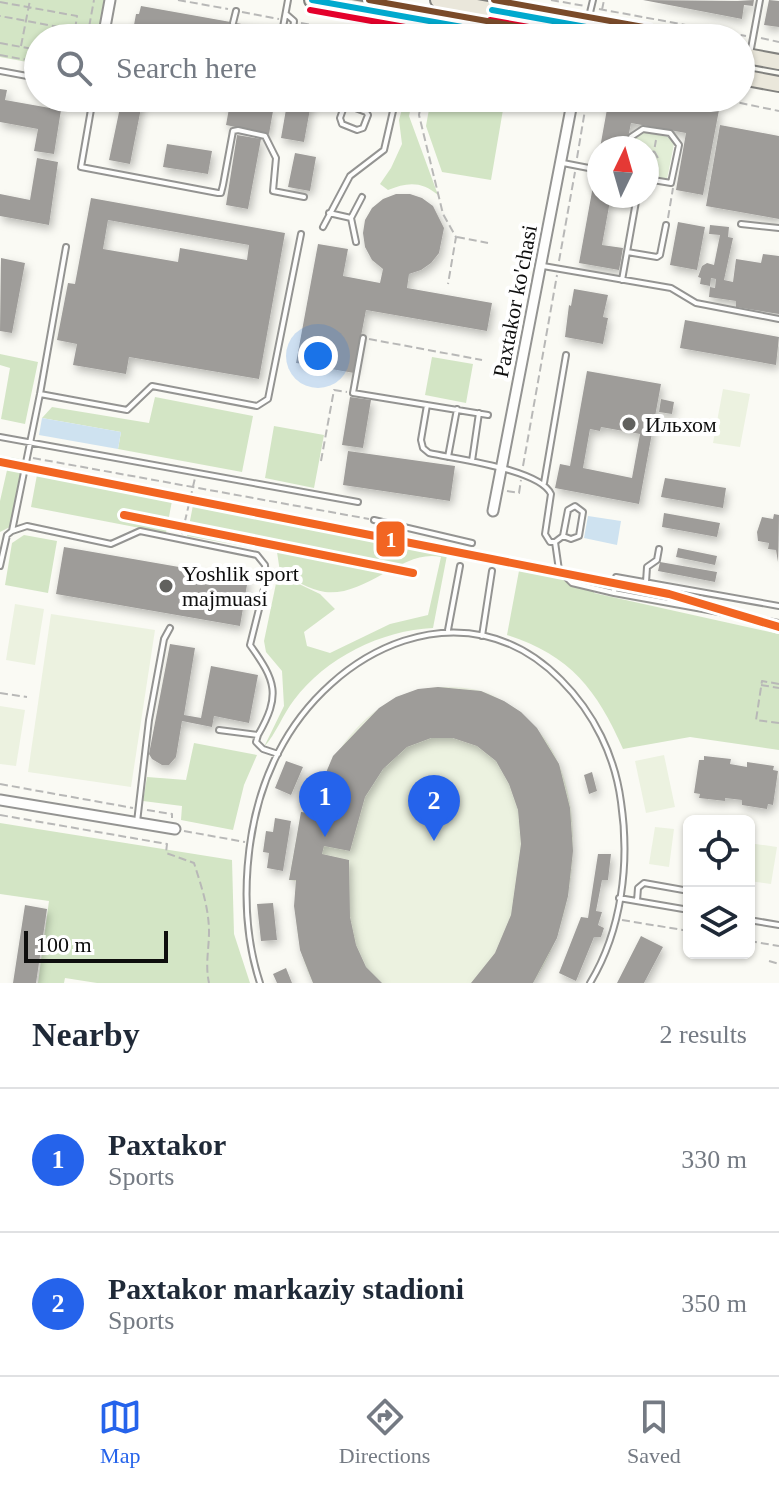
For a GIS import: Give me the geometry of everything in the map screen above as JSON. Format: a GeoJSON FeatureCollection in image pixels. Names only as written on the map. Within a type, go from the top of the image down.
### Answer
{"type":"FeatureCollection","features":[{"type":"Feature","properties":{"kind":"main road"},"geometry":{"type":"LineString","coordinates":[[312,0],[446,24]]}},
{"type":"Feature","properties":{"kind":"main road"},"geometry":{"type":"LineString","coordinates":[[438,0],[495,5],[559,24]]}},
{"type":"Feature","properties":{"kind":"main road"},"geometry":{"type":"LineString","coordinates":[[413,18],[478,24]]}},
{"type":"Feature","properties":{"kind":"main road"},"geometry":{"type":"LineString","coordinates":[[542,19],[546,24]]}},
{"type":"Feature","properties":{"kind":"main road"},"geometry":{"type":"LineString","coordinates":[[755,58],[779,62]]}},
{"type":"Feature","properties":{"kind":"main road"},"geometry":{"type":"LineString","coordinates":[[755,80],[779,84]]}},
{"type":"Feature","properties":{"kind":"street"},"geometry":{"type":"LineString","coordinates":[[106,24],[110,0]]}},
{"type":"Feature","properties":{"kind":"street","name":"Paxtakor ko'chasi"},"geometry":{"type":"LineString","coordinates":[[493,511],[570,112]]}},
{"type":"Feature","properties":{"kind":"street"},"geometry":{"type":"LineString","coordinates":[[0,800],[175,829]]}},
{"type":"Feature","properties":{"kind":"lane"},"geometry":{"type":"LineString","coordinates":[[284,24],[288,0]]}},
{"type":"Feature","properties":{"kind":"lane"},"geometry":{"type":"LineString","coordinates":[[583,24],[593,0]]}},
{"type":"Feature","properties":{"kind":"lane"},"geometry":{"type":"LineString","coordinates":[[755,26],[760,0]]}},
{"type":"Feature","properties":{"kind":"lane"},"geometry":{"type":"LineString","coordinates":[[233,23],[236,11]]}},
{"type":"Feature","properties":{"kind":"lane"},"geometry":{"type":"LineString","coordinates":[[286,14],[294,24]]}},
{"type":"Feature","properties":{"kind":"lane"},"geometry":{"type":"LineString","coordinates":[[412,24],[413,18]]}},
{"type":"Feature","properties":{"kind":"lane"},"geometry":{"type":"LineString","coordinates":[[0,71],[24,75]]}},
{"type":"Feature","properties":{"kind":"lane"},"geometry":{"type":"LineString","coordinates":[[91,112],[81,167],[221,193],[233,131],[238,130],[265,136],[276,158],[273,191],[304,197]]}},
{"type":"Feature","properties":{"kind":"lane"},"geometry":{"type":"LineString","coordinates":[[342,112],[342,124],[357,130],[363,128],[367,113],[365,112]]}},
{"type":"Feature","properties":{"kind":"lane"},"geometry":{"type":"LineString","coordinates":[[323,227],[350,176],[384,150],[393,112]]}},
{"type":"Feature","properties":{"kind":"lane"},"geometry":{"type":"LineString","coordinates":[[632,136],[643,129],[670,133],[679,145],[671,183],[659,181]]}},
{"type":"Feature","properties":{"kind":"lane"},"geometry":{"type":"LineString","coordinates":[[560,163],[587,167]]}},
{"type":"Feature","properties":{"kind":"lane"},"geometry":{"type":"LineString","coordinates":[[356,242],[351,218],[362,197]]}},
{"type":"Feature","properties":{"kind":"lane"},"geometry":{"type":"LineString","coordinates":[[622,280],[635,208]]}},
{"type":"Feature","properties":{"kind":"lane"},"geometry":{"type":"LineString","coordinates":[[329,213],[351,218]]}},
{"type":"Feature","properties":{"kind":"lane"},"geometry":{"type":"LineString","coordinates":[[741,224],[779,228]]}},
{"type":"Feature","properties":{"kind":"lane"},"geometry":{"type":"LineString","coordinates":[[627,252],[660,255],[666,225]]}},
{"type":"Feature","properties":{"kind":"lane"},"geometry":{"type":"LineString","coordinates":[[40,394],[127,410],[152,386],[257,406],[264,402],[268,399],[301,234]]}},
{"type":"Feature","properties":{"kind":"lane"},"geometry":{"type":"LineString","coordinates":[[12,531],[66,247]]}},
{"type":"Feature","properties":{"kind":"lane"},"geometry":{"type":"LineString","coordinates":[[540,266],[671,288],[696,303],[779,319]]}},
{"type":"Feature","properties":{"kind":"lane"},"geometry":{"type":"LineString","coordinates":[[363,338],[353,393],[488,415]]}},
{"type":"Feature","properties":{"kind":"lane"},"geometry":{"type":"LineString","coordinates":[[544,483],[566,355]]}},
{"type":"Feature","properties":{"kind":"lane"},"geometry":{"type":"LineString","coordinates":[[427,405],[421,440],[423,448],[429,453],[502,468],[544,483],[551,494],[545,534],[550,542],[563,536],[568,510],[578,506],[583,515],[580,534],[571,539],[563,536]]}},
{"type":"Feature","properties":{"kind":"lane"},"geometry":{"type":"LineString","coordinates":[[448,457],[457,409]]}},
{"type":"Feature","properties":{"kind":"lane"},"geometry":{"type":"LineString","coordinates":[[472,461],[479,413]]}},
{"type":"Feature","properties":{"kind":"lane"},"geometry":{"type":"LineString","coordinates":[[0,437],[358,502]]}},
{"type":"Feature","properties":{"kind":"lane"},"geometry":{"type":"LineString","coordinates":[[374,520],[472,543]]}},
{"type":"Feature","properties":{"kind":"lane"},"geometry":{"type":"LineString","coordinates":[[0,566],[7,535],[27,526],[111,544],[140,531],[257,555],[265,565],[266,581],[250,645],[272,680],[274,695],[256,742],[263,749],[278,754]]}},
{"type":"Feature","properties":{"kind":"lane"},"geometry":{"type":"LineString","coordinates":[[555,542],[559,570],[572,583],[779,623]]}},
{"type":"Feature","properties":{"kind":"lane"},"geometry":{"type":"LineString","coordinates":[[646,582],[647,567],[657,560],[659,549]]}},
{"type":"Feature","properties":{"kind":"lane"},"geometry":{"type":"LineString","coordinates":[[448,631],[460,566]]}},
{"type":"Feature","properties":{"kind":"lane"},"geometry":{"type":"LineString","coordinates":[[482,636],[492,571]]}},
{"type":"Feature","properties":{"kind":"lane"},"geometry":{"type":"LineString","coordinates":[[614,593],[616,577],[779,606]]}},
{"type":"Feature","properties":{"kind":"lane"},"geometry":{"type":"LineString","coordinates":[[137,823],[149,720],[164,639],[170,628]]}},
{"type":"Feature","properties":{"kind":"lane"},"geometry":{"type":"LineString","coordinates":[[260,983],[250,944],[247,875],[259,806],[278,754],[308,708],[349,669],[371,654],[396,644],[448,631],[482,636],[521,650],[554,673],[581,703],[602,737],[616,776],[623,815],[625,854],[616,919],[607,952],[590,983]]}},
{"type":"Feature","properties":{"kind":"lane"},"geometry":{"type":"LineString","coordinates":[[219,730],[258,735]]}},
{"type":"Feature","properties":{"kind":"lane"},"geometry":{"type":"LineString","coordinates":[[637,901],[638,888],[644,883],[683,890]]}},
{"type":"Feature","properties":{"kind":"lane"},"geometry":{"type":"LineString","coordinates":[[619,898],[683,909]]}},
{"type":"Feature","properties":{"kind":"lane"},"geometry":{"type":"LineString","coordinates":[[755,921],[779,925]]}},
{"type":"Feature","properties":{"kind":"path"},"geometry":{"type":"LineString","coordinates":[[25,24],[30,0]]}},
{"type":"Feature","properties":{"kind":"path"},"geometry":{"type":"LineString","coordinates":[[90,24],[94,0]]}},
{"type":"Feature","properties":{"kind":"path"},"geometry":{"type":"LineString","coordinates":[[551,0],[680,24]]}},
{"type":"Feature","properties":{"kind":"path"},"geometry":{"type":"LineString","coordinates":[[602,10],[604,0]]}},
{"type":"Feature","properties":{"kind":"path"},"geometry":{"type":"LineString","coordinates":[[0,2],[77,16],[76,24]]}},
{"type":"Feature","properties":{"kind":"path"},"geometry":{"type":"LineString","coordinates":[[0,16],[42,24]]}},
{"type":"Feature","properties":{"kind":"path"},"geometry":{"type":"LineString","coordinates":[[21,46],[24,31]]}},
{"type":"Feature","properties":{"kind":"path"},"geometry":{"type":"LineString","coordinates":[[755,37],[779,42]]}},
{"type":"Feature","properties":{"kind":"path"},"geometry":{"type":"LineString","coordinates":[[0,43],[24,47]]}},
{"type":"Feature","properties":{"kind":"path"},"geometry":{"type":"LineString","coordinates":[[0,55],[24,59]]}},
{"type":"Feature","properties":{"kind":"path"},"geometry":{"type":"LineString","coordinates":[[755,106],[779,111]]}},
{"type":"Feature","properties":{"kind":"path"},"geometry":{"type":"LineString","coordinates":[[420,112],[443,214],[456,237],[448,284]]}},
{"type":"Feature","properties":{"kind":"path"},"geometry":{"type":"LineString","coordinates":[[498,489],[519,493],[585,112]]}},
{"type":"Feature","properties":{"kind":"path"},"geometry":{"type":"LineString","coordinates":[[656,136],[657,131]]}},
{"type":"Feature","properties":{"kind":"path"},"geometry":{"type":"LineString","coordinates":[[659,158],[676,161]]}},
{"type":"Feature","properties":{"kind":"path"},"geometry":{"type":"LineString","coordinates":[[666,225],[673,189]]}},
{"type":"Feature","properties":{"kind":"path"},"geometry":{"type":"LineString","coordinates":[[456,237],[488,243]]}},
{"type":"Feature","properties":{"kind":"path"},"geometry":{"type":"LineString","coordinates":[[363,338],[482,360]]}},
{"type":"Feature","properties":{"kind":"path"},"geometry":{"type":"LineString","coordinates":[[321,461],[334,390],[353,393]]}},
{"type":"Feature","properties":{"kind":"path"},"geometry":{"type":"LineString","coordinates":[[28,458],[374,520]]}},
{"type":"Feature","properties":{"kind":"path"},"geometry":{"type":"LineString","coordinates":[[181,539],[196,472]]}},
{"type":"Feature","properties":{"kind":"path"},"geometry":{"type":"LineString","coordinates":[[779,686],[761,685],[756,720],[779,723]]}},
{"type":"Feature","properties":{"kind":"path"},"geometry":{"type":"LineString","coordinates":[[0,693],[27,697]]}},
{"type":"Feature","properties":{"kind":"path"},"geometry":{"type":"LineString","coordinates":[[0,784],[172,814]]}},
{"type":"Feature","properties":{"kind":"path"},"geometry":{"type":"LineString","coordinates":[[0,815],[167,844],[166,853],[194,863],[204,894],[209,929],[206,966],[209,983]]}},
{"type":"Feature","properties":{"kind":"path"},"geometry":{"type":"LineString","coordinates":[[175,829],[252,843]]}},
{"type":"Feature","properties":{"kind":"path"},"geometry":{"type":"LineString","coordinates":[[616,919],[683,930]]}},
{"type":"Feature","properties":{"kind":"path"},"geometry":{"type":"LineString","coordinates":[[755,942],[779,946]]}},
{"type":"Feature","properties":{"kind":"path"},"geometry":{"type":"LineString","coordinates":[[769,961],[779,964]]}},
{"type":"Feature","properties":{"kind":"green space"},"geometry":{"type":"Polygon","coordinates":[[[0,0],[104,0],[100,24],[24,24],[24,61],[0,57],[0,0]]]}},
{"type":"Feature","properties":{"kind":"green space"},"geometry":{"type":"Polygon","coordinates":[[[401,112],[410,112],[438,195],[420,185],[408,184],[388,190],[380,184],[402,144],[401,112]]]}},
{"type":"Feature","properties":{"kind":"green space"},"geometry":{"type":"Polygon","coordinates":[[[428,112],[503,112],[491,180],[442,172],[426,126],[428,112]]]}},
{"type":"Feature","properties":{"kind":"green space"},"geometry":{"type":"Polygon","coordinates":[[[644,132],[669,137],[674,144],[667,179],[659,177],[659,136],[637,136],[644,132]]]}},
{"type":"Feature","properties":{"kind":"green space"},"geometry":{"type":"Polygon","coordinates":[[[0,354],[38,362],[25,424],[1,419],[10,368],[0,365],[0,354]]]}},
{"type":"Feature","properties":{"kind":"green space"},"geometry":{"type":"Polygon","coordinates":[[[432,357],[473,364],[466,403],[425,395],[432,357]]]}},
{"type":"Feature","properties":{"kind":"green space"},"geometry":{"type":"Polygon","coordinates":[[[723,389],[750,394],[740,447],[713,443],[723,389]]]}},
{"type":"Feature","properties":{"kind":"green space"},"geometry":{"type":"Polygon","coordinates":[[[155,397],[253,416],[242,472],[118,449],[121,432],[42,418],[52,407],[149,423],[155,397]]]}},
{"type":"Feature","properties":{"kind":"green space"},"geometry":{"type":"Polygon","coordinates":[[[274,426],[324,435],[314,488],[265,478],[274,426]]]}},
{"type":"Feature","properties":{"kind":"green space"},"geometry":{"type":"Polygon","coordinates":[[[10,457],[25,460],[10,527],[0,532],[0,501],[10,457]]]}},
{"type":"Feature","properties":{"kind":"green space"},"geometry":{"type":"Polygon","coordinates":[[[39,464],[174,490],[166,533],[31,507],[39,464]]]}},
{"type":"Feature","properties":{"kind":"green space"},"geometry":{"type":"Polygon","coordinates":[[[195,495],[449,545],[433,628],[394,634],[338,659],[294,700],[264,747],[284,706],[282,671],[266,652],[264,641],[278,574],[320,594],[335,609],[304,632],[307,646],[330,653],[390,624],[428,615],[441,557],[413,559],[340,592],[319,591],[280,572],[277,552],[187,536],[195,495]]]}},
{"type":"Feature","properties":{"kind":"green space"},"geometry":{"type":"Polygon","coordinates":[[[24,535],[57,541],[48,593],[5,585],[12,543],[24,535]]]}},
{"type":"Feature","properties":{"kind":"green space"},"geometry":{"type":"Polygon","coordinates":[[[521,560],[597,575],[594,593],[779,634],[779,750],[690,737],[623,749],[603,709],[579,677],[548,653],[507,635],[521,560]]]}},
{"type":"Feature","properties":{"kind":"green space"},"geometry":{"type":"Polygon","coordinates":[[[15,604],[44,609],[35,665],[6,660],[15,604]]]}},
{"type":"Feature","properties":{"kind":"green space"},"geometry":{"type":"Polygon","coordinates":[[[51,614],[155,630],[131,787],[28,772],[51,614]]]}},
{"type":"Feature","properties":{"kind":"green space"},"geometry":{"type":"Polygon","coordinates":[[[438,687],[470,689],[496,697],[532,724],[554,754],[566,785],[572,819],[573,855],[569,891],[548,956],[533,983],[313,983],[298,933],[296,881],[289,880],[301,812],[309,813],[341,748],[372,714],[413,692],[438,687]]]}},
{"type":"Feature","properties":{"kind":"green space"},"geometry":{"type":"Polygon","coordinates":[[[0,706],[25,710],[16,766],[0,764],[0,706]]]}},
{"type":"Feature","properties":{"kind":"green space"},"geometry":{"type":"Polygon","coordinates":[[[194,743],[257,755],[244,785],[233,830],[181,820],[182,806],[143,801],[147,777],[186,780],[194,743]]]}},
{"type":"Feature","properties":{"kind":"green space"},"geometry":{"type":"Polygon","coordinates":[[[664,755],[675,807],[646,813],[635,761],[664,755]]]}},
{"type":"Feature","properties":{"kind":"green space"},"geometry":{"type":"Polygon","coordinates":[[[0,823],[232,860],[234,934],[250,983],[97,983],[65,978],[64,983],[38,983],[49,901],[0,894],[0,823]]]}},
{"type":"Feature","properties":{"kind":"green space"},"geometry":{"type":"Polygon","coordinates":[[[655,827],[674,829],[669,867],[649,864],[655,827]]]}},
{"type":"Feature","properties":{"kind":"green space"},"geometry":{"type":"Polygon","coordinates":[[[755,844],[777,847],[771,884],[755,882],[755,844]]]}},
{"type":"Feature","properties":{"kind":"water"},"geometry":{"type":"Polygon","coordinates":[[[42,418],[121,432],[118,449],[39,435],[42,418]]]}},
{"type":"Feature","properties":{"kind":"water"},"geometry":{"type":"Polygon","coordinates":[[[588,516],[621,521],[617,545],[584,538],[588,516]]]}},
{"type":"Feature","properties":{"kind":"building"},"geometry":{"type":"Polygon","coordinates":[[[643,0],[754,0],[753,6],[744,5],[742,19],[643,0]]]}},
{"type":"Feature","properties":{"kind":"building"},"geometry":{"type":"Polygon","coordinates":[[[769,0],[779,1],[779,27],[764,25],[769,0]]]}},
{"type":"Feature","properties":{"kind":"building"},"geometry":{"type":"Polygon","coordinates":[[[141,6],[242,24],[134,24],[136,14],[139,14],[141,6]]]}},
{"type":"Feature","properties":{"kind":"building"},"geometry":{"type":"Polygon","coordinates":[[[0,89],[7,90],[5,100],[24,103],[24,112],[61,112],[54,154],[34,151],[38,129],[0,122],[0,89]]]}},
{"type":"Feature","properties":{"kind":"building"},"geometry":{"type":"Polygon","coordinates":[[[119,112],[140,112],[130,164],[109,160],[119,112]]]}},
{"type":"Feature","properties":{"kind":"building"},"geometry":{"type":"Polygon","coordinates":[[[228,112],[273,112],[269,134],[226,125],[228,112]]]}},
{"type":"Feature","properties":{"kind":"building"},"geometry":{"type":"Polygon","coordinates":[[[286,112],[309,112],[304,142],[281,138],[286,112]]]}},
{"type":"Feature","properties":{"kind":"building"},"geometry":{"type":"Polygon","coordinates":[[[606,112],[719,112],[703,195],[676,190],[686,133],[631,123],[628,136],[602,136],[606,112]]]}},
{"type":"Feature","properties":{"kind":"building"},"geometry":{"type":"Polygon","coordinates":[[[720,125],[779,136],[779,219],[706,206],[720,125]]]}},
{"type":"Feature","properties":{"kind":"building"},"geometry":{"type":"Polygon","coordinates":[[[237,135],[261,139],[248,209],[226,205],[237,135]]]}},
{"type":"Feature","properties":{"kind":"building"},"geometry":{"type":"Polygon","coordinates":[[[167,144],[212,151],[208,174],[163,167],[167,144]]]}},
{"type":"Feature","properties":{"kind":"building"},"geometry":{"type":"Polygon","coordinates":[[[295,153],[316,157],[310,191],[288,187],[295,153]]]}},
{"type":"Feature","properties":{"kind":"building"},"geometry":{"type":"Polygon","coordinates":[[[37,158],[58,162],[49,225],[0,216],[0,194],[30,200],[37,158]]]}},
{"type":"Feature","properties":{"kind":"building"},"geometry":{"type":"Polygon","coordinates":[[[396,194],[422,198],[433,206],[444,228],[439,253],[421,270],[409,274],[407,288],[492,303],[487,331],[366,310],[354,373],[296,363],[318,244],[348,249],[343,276],[380,283],[383,269],[372,260],[365,247],[365,220],[372,208],[396,194]]]}},
{"type":"Feature","properties":{"kind":"building"},"geometry":{"type":"Polygon","coordinates":[[[91,198],[285,233],[259,379],[129,357],[126,374],[73,365],[77,344],[57,340],[68,283],[75,284],[91,198]],[[108,220],[103,249],[178,262],[180,248],[247,260],[249,245],[108,220]]]}},
{"type":"Feature","properties":{"kind":"building"},"geometry":{"type":"Polygon","coordinates":[[[589,208],[609,208],[602,245],[623,248],[619,270],[579,263],[589,208]]]}},
{"type":"Feature","properties":{"kind":"building"},"geometry":{"type":"Polygon","coordinates":[[[678,222],[705,227],[697,270],[670,265],[678,222]]]}},
{"type":"Feature","properties":{"kind":"building"},"geometry":{"type":"Polygon","coordinates":[[[710,225],[729,227],[728,237],[733,238],[724,280],[733,282],[736,259],[761,263],[763,254],[779,256],[779,314],[736,307],[736,301],[709,297],[710,287],[715,288],[716,279],[711,278],[710,286],[700,284],[701,278],[698,277],[702,266],[707,263],[714,265],[720,235],[709,234],[710,225]]]}},
{"type":"Feature","properties":{"kind":"building"},"geometry":{"type":"Polygon","coordinates":[[[1,258],[25,263],[12,333],[0,331],[1,258]]]}},
{"type":"Feature","properties":{"kind":"building"},"geometry":{"type":"Polygon","coordinates":[[[574,289],[608,295],[603,317],[608,318],[603,344],[565,337],[574,289]]]}},
{"type":"Feature","properties":{"kind":"building"},"geometry":{"type":"Polygon","coordinates":[[[685,320],[779,337],[776,365],[680,348],[685,320]]]}},
{"type":"Feature","properties":{"kind":"building"},"geometry":{"type":"Polygon","coordinates":[[[587,371],[661,384],[639,504],[555,488],[560,464],[570,466],[587,371]],[[601,427],[600,431],[590,429],[583,468],[632,478],[640,434],[601,427]]]}},
{"type":"Feature","properties":{"kind":"building"},"geometry":{"type":"Polygon","coordinates":[[[350,397],[371,400],[363,448],[342,445],[350,397]]]}},
{"type":"Feature","properties":{"kind":"building"},"geometry":{"type":"Polygon","coordinates":[[[661,399],[674,402],[672,414],[659,412],[661,399]]]}},
{"type":"Feature","properties":{"kind":"building"},"geometry":{"type":"Polygon","coordinates":[[[348,451],[455,466],[450,501],[343,485],[348,451]]]}},
{"type":"Feature","properties":{"kind":"building"},"geometry":{"type":"Polygon","coordinates":[[[665,478],[726,488],[723,508],[661,497],[665,478]]]}},
{"type":"Feature","properties":{"kind":"building"},"geometry":{"type":"Polygon","coordinates":[[[664,513],[720,523],[717,537],[662,527],[664,513]]]}},
{"type":"Feature","properties":{"kind":"building"},"geometry":{"type":"Polygon","coordinates":[[[774,514],[779,515],[778,562],[776,550],[768,549],[769,543],[758,541],[757,532],[762,517],[773,519],[774,514]]]}},
{"type":"Feature","properties":{"kind":"building"},"geometry":{"type":"Polygon","coordinates":[[[64,547],[248,579],[240,626],[56,594],[64,547]]]}},
{"type":"Feature","properties":{"kind":"building"},"geometry":{"type":"Polygon","coordinates":[[[678,548],[717,556],[715,565],[676,557],[678,548]]]}},
{"type":"Feature","properties":{"kind":"building"},"geometry":{"type":"Polygon","coordinates":[[[660,562],[717,572],[715,582],[658,571],[660,562]]]}},
{"type":"Feature","properties":{"kind":"building"},"geometry":{"type":"Polygon","coordinates":[[[170,644],[195,648],[184,715],[201,718],[211,666],[258,675],[249,723],[214,716],[212,727],[182,721],[176,757],[169,765],[162,765],[149,754],[170,644]]]}},
{"type":"Feature","properties":{"kind":"building"},"geometry":{"type":"Polygon","coordinates":[[[438,687],[481,691],[504,701],[537,728],[559,764],[570,808],[573,851],[568,896],[557,938],[533,983],[471,983],[495,953],[511,915],[521,844],[518,810],[509,784],[496,761],[477,746],[453,738],[431,738],[407,747],[383,769],[365,797],[350,851],[324,846],[322,854],[349,860],[350,917],[356,945],[366,967],[382,983],[313,983],[300,950],[294,906],[296,880],[289,880],[301,812],[309,813],[333,756],[379,708],[396,697],[418,689],[438,687]]]}},
{"type":"Feature","properties":{"kind":"building"},"geometry":{"type":"Polygon","coordinates":[[[704,756],[731,759],[730,764],[747,767],[747,762],[774,766],[773,770],[778,771],[773,805],[768,804],[767,809],[742,805],[742,800],[699,798],[700,794],[694,793],[699,760],[704,760],[704,756]]]}},
{"type":"Feature","properties":{"kind":"building"},"geometry":{"type":"Polygon","coordinates":[[[286,761],[303,767],[291,795],[275,788],[286,761]]]}},
{"type":"Feature","properties":{"kind":"building"},"geometry":{"type":"Polygon","coordinates":[[[592,772],[597,791],[589,794],[584,775],[592,772]]]}},
{"type":"Feature","properties":{"kind":"building"},"geometry":{"type":"Polygon","coordinates":[[[275,818],[291,821],[283,871],[267,868],[269,853],[263,852],[266,831],[273,832],[275,818]]]}},
{"type":"Feature","properties":{"kind":"building"},"geometry":{"type":"Polygon","coordinates":[[[598,854],[611,854],[608,880],[602,880],[596,911],[602,912],[598,925],[604,928],[601,937],[594,937],[576,981],[559,973],[581,917],[588,918],[598,854]]]}},
{"type":"Feature","properties":{"kind":"building"},"geometry":{"type":"Polygon","coordinates":[[[273,903],[277,940],[261,941],[257,904],[273,903]]]}},
{"type":"Feature","properties":{"kind":"building"},"geometry":{"type":"Polygon","coordinates":[[[25,905],[47,909],[36,983],[13,983],[25,905]]]}},
{"type":"Feature","properties":{"kind":"building"},"geometry":{"type":"Polygon","coordinates":[[[641,936],[663,947],[644,983],[617,983],[641,936]]]}},
{"type":"Feature","properties":{"kind":"building"},"geometry":{"type":"Polygon","coordinates":[[[286,968],[292,983],[277,983],[273,974],[286,968]]]}},
{"type":"Feature","properties":{"kind":"transit line"},"geometry":{"type":"LineString","coordinates":[[312,0],[446,24]]}},
{"type":"Feature","properties":{"kind":"transit line"},"geometry":{"type":"LineString","coordinates":[[369,0],[504,24]]}},
{"type":"Feature","properties":{"kind":"transit line"},"geometry":{"type":"LineString","coordinates":[[494,0],[627,24]]}},
{"type":"Feature","properties":{"kind":"transit line"},"geometry":{"type":"LineString","coordinates":[[310,10],[388,24]]}},
{"type":"Feature","properties":{"kind":"transit line"},"geometry":{"type":"LineString","coordinates":[[492,10],[570,24]]}},
{"type":"Feature","properties":{"kind":"transit line"},"geometry":{"type":"LineString","coordinates":[[490,20],[512,24]]}},
{"type":"Feature","properties":{"kind":"transit line","name":"1"},"geometry":{"type":"LineString","coordinates":[[0,462],[669,594],[779,627]]}},
{"type":"Feature","properties":{"kind":"transit line","name":"1"},"geometry":{"type":"LineString","coordinates":[[124,515],[413,573]]}},
{"type":"Feature","properties":{"kind":"place","name":"Ильхом"},"geometry":{"type":"Point","coordinates":[629,424]}},
{"type":"Feature","properties":{"kind":"place","name":"Yoshlik sport majmuasi"},"geometry":{"type":"Point","coordinates":[166,586]}},
{"type":"Feature","properties":{"kind":"place","name":"Paxtakor"},"geometry":{"type":"Point","coordinates":[325,837]}},
{"type":"Feature","properties":{"kind":"place","name":"Paxtakor markaziy stadioni"},"geometry":{"type":"Point","coordinates":[434,841]}}]}
